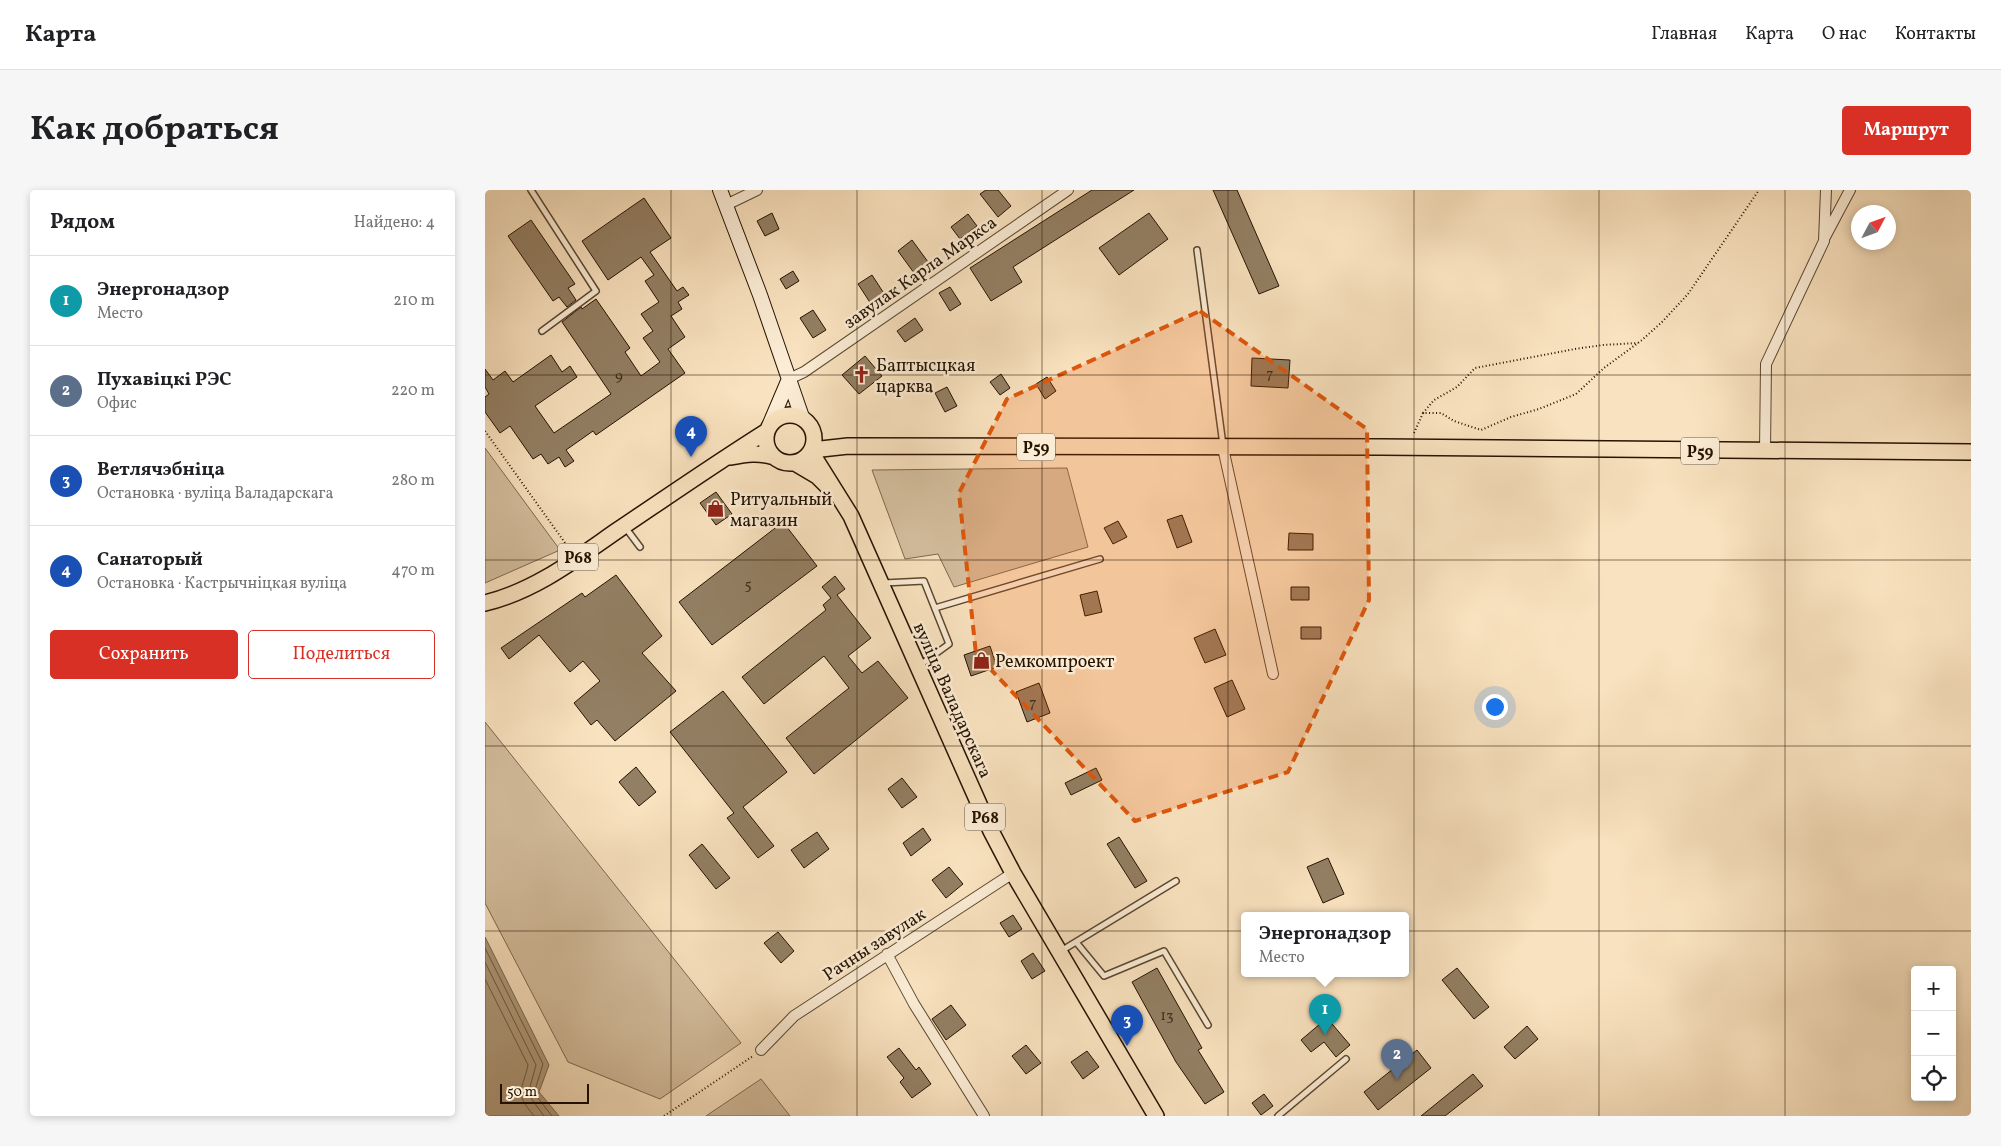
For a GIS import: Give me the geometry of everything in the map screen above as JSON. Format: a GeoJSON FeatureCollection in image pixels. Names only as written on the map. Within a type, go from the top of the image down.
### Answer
{"type":"FeatureCollection","features":[{"type":"Feature","properties":{"kind":"main road","name":"Р68"},"geometry":{"type":"LineString","coordinates":[[485,603],[524,590],[555,573],[768,429],[773,421],[790,414],[802,417]]}},
{"type":"Feature","properties":{"kind":"main road"},"geometry":{"type":"LineString","coordinates":[[795,463],[804,459],[814,444],[814,432],[802,417]]}},
{"type":"Feature","properties":{"kind":"main road"},"geometry":{"type":"LineString","coordinates":[[768,429],[767,445],[774,457]]}},
{"type":"Feature","properties":{"kind":"main road","name":"Р59"},"geometry":{"type":"LineString","coordinates":[[814,432],[848,446]]}},
{"type":"Feature","properties":{"kind":"main road","name":"Р59"},"geometry":{"type":"LineString","coordinates":[[811,451],[848,446],[1381,447],[1971,452]]}},
{"type":"Feature","properties":{"kind":"main road","name":"вуліца Валадарскага"},"geometry":{"type":"LineString","coordinates":[[811,451],[851,516],[879,583],[991,832],[1013,874],[1156,1116]]}},
{"type":"Feature","properties":{"kind":"main road","name":"Р68"},"geometry":{"type":"LineString","coordinates":[[723,458],[747,454],[762,454],[783,462],[795,463]]}},
{"type":"Feature","properties":{"kind":"main road","name":"вуліца Валадарскага"},"geometry":{"type":"LineString","coordinates":[[795,463],[817,476],[843,504]]}},
{"type":"Feature","properties":{"kind":"street"},"geometry":{"type":"LineString","coordinates":[[720,190],[802,417]]}},
{"type":"Feature","properties":{"kind":"street"},"geometry":{"type":"LineString","coordinates":[[726,205],[757,190]]}},
{"type":"Feature","properties":{"kind":"street","name":"завулак Карла Маркса"},"geometry":{"type":"LineString","coordinates":[[789,379],[804,372],[1068,190]]}},
{"type":"Feature","properties":{"kind":"street"},"geometry":{"type":"LineString","coordinates":[[1824,240],[1826,190]]}},
{"type":"Feature","properties":{"kind":"street"},"geometry":{"type":"LineString","coordinates":[[1765,451],[1766,364],[1824,240],[1850,190]]}},
{"type":"Feature","properties":{"kind":"street"},"geometry":{"type":"LineString","coordinates":[[768,429],[789,379]]}},
{"type":"Feature","properties":{"kind":"street"},"geometry":{"type":"LineString","coordinates":[[1223,448],[1273,674]]}},
{"type":"Feature","properties":{"kind":"street","name":"Рачны завулак"},"geometry":{"type":"LineString","coordinates":[[761,1050],[794,1016],[1013,874]]}},
{"type":"Feature","properties":{"kind":"street"},"geometry":{"type":"LineString","coordinates":[[887,954],[913,1004],[984,1116]]}},
{"type":"Feature","properties":{"kind":"lane"},"geometry":{"type":"LineString","coordinates":[[531,190],[596,291],[542,331]]}},
{"type":"Feature","properties":{"kind":"lane"},"geometry":{"type":"LineString","coordinates":[[1197,250],[1223,448]]}},
{"type":"Feature","properties":{"kind":"lane"},"geometry":{"type":"LineString","coordinates":[[624,526],[639,547]]}},
{"type":"Feature","properties":{"kind":"lane"},"geometry":{"type":"LineString","coordinates":[[935,608],[1100,559]]}},
{"type":"Feature","properties":{"kind":"lane"},"geometry":{"type":"LineString","coordinates":[[879,583],[924,581],[949,644],[917,666]]}},
{"type":"Feature","properties":{"kind":"lane"},"geometry":{"type":"LineString","coordinates":[[1059,952],[1176,881]]}},
{"type":"Feature","properties":{"kind":"lane"},"geometry":{"type":"LineString","coordinates":[[1075,942],[1105,976],[1164,951],[1208,1025]]}},
{"type":"Feature","properties":{"kind":"lane"},"geometry":{"type":"LineString","coordinates":[[1278,1116],[1346,1059]]}},
{"type":"Feature","properties":{"kind":"path"},"geometry":{"type":"LineString","coordinates":[[1423,413],[1441,413],[1454,421],[1481,430],[1511,417],[1539,409],[1576,394],[1604,368],[1638,343],[1662,322],[1688,294],[1759,190]]}},
{"type":"Feature","properties":{"kind":"path"},"geometry":{"type":"LineString","coordinates":[[1412,437],[1423,413],[1434,400],[1457,387],[1475,368],[1575,349],[1638,343]]}},
{"type":"Feature","properties":{"kind":"path"},"geometry":{"type":"LineString","coordinates":[[485,431],[569,549]]}},
{"type":"Feature","properties":{"kind":"path"},"geometry":{"type":"LineString","coordinates":[[664,1116],[761,1050]]}},
{"type":"Feature","properties":{"kind":"highlighted area"},"geometry":{"type":"Polygon","coordinates":[[[1200,311],[1367,429],[1369,600],[1288,772],[1135,821],[976,654],[959,493],[1007,399],[1200,311]]]}},
{"type":"Feature","properties":{"kind":"shaded area"},"geometry":{"type":"Polygon","coordinates":[[[485,448],[560,550],[485,583],[485,448]]]}},
{"type":"Feature","properties":{"kind":"shaded area"},"geometry":{"type":"Polygon","coordinates":[[[1067,468],[1088,547],[954,587],[938,554],[905,559],[872,470],[1067,468]]]}},
{"type":"Feature","properties":{"kind":"shaded area"},"geometry":{"type":"Polygon","coordinates":[[[485,722],[741,1043],[660,1099],[568,1062],[485,903],[485,722]]]}},
{"type":"Feature","properties":{"kind":"shaded area"},"geometry":{"type":"Polygon","coordinates":[[[761,1079],[790,1116],[706,1116],[761,1079]]]}},
{"type":"Feature","properties":{"kind":"water"},"geometry":{"type":"Polygon","coordinates":[[[485,937],[549,1065],[539,1092],[559,1116],[487,1116],[485,1114],[485,937]]]}},
{"type":"Feature","properties":{"kind":"building"},"geometry":{"type":"Polygon","coordinates":[[[986,190],[998,190],[1011,206],[998,217],[980,194],[986,190]]]}},
{"type":"Feature","properties":{"kind":"building"},"geometry":{"type":"Polygon","coordinates":[[[1092,190],[1134,190],[1013,267],[1022,282],[991,301],[970,268],[1092,190]]]}},
{"type":"Feature","properties":{"kind":"building"},"geometry":{"type":"Polygon","coordinates":[[[1213,190],[1237,190],[1279,286],[1259,294],[1213,190]]]}},
{"type":"Feature","properties":{"kind":"building"},"geometry":{"type":"Polygon","coordinates":[[[644,198],[671,238],[650,252],[677,291],[683,287],[689,295],[678,302],[682,309],[671,316],[685,337],[668,349],[685,373],[596,435],[593,431],[566,450],[574,461],[565,467],[559,457],[548,464],[541,454],[533,459],[510,426],[500,433],[485,412],[485,397],[489,394],[485,387],[485,369],[493,380],[505,371],[513,382],[551,355],[562,372],[570,366],[577,377],[535,406],[554,433],[611,394],[562,322],[581,307],[582,309],[596,299],[630,348],[625,352],[641,376],[660,362],[643,338],[653,331],[641,314],[659,302],[645,281],[654,275],[641,257],[608,280],[582,241],[644,198]]]}},
{"type":"Feature","properties":{"kind":"building"},"geometry":{"type":"Polygon","coordinates":[[[772,213],[779,229],[765,236],[757,221],[772,213]]]}},
{"type":"Feature","properties":{"kind":"building"},"geometry":{"type":"Polygon","coordinates":[[[1149,213],[1168,239],[1119,275],[1099,248],[1149,213]]]}},
{"type":"Feature","properties":{"kind":"building"},"geometry":{"type":"Polygon","coordinates":[[[968,214],[977,226],[960,239],[951,227],[968,214]]]}},
{"type":"Feature","properties":{"kind":"building"},"geometry":{"type":"Polygon","coordinates":[[[531,220],[575,284],[568,288],[576,300],[567,307],[559,297],[553,301],[508,236],[531,220]]]}},
{"type":"Feature","properties":{"kind":"building"},"geometry":{"type":"Polygon","coordinates":[[[912,240],[931,266],[917,277],[898,251],[912,240]]]}},
{"type":"Feature","properties":{"kind":"building"},"geometry":{"type":"Polygon","coordinates":[[[793,271],[799,281],[786,289],[780,279],[793,271]]]}},
{"type":"Feature","properties":{"kind":"building"},"geometry":{"type":"Polygon","coordinates":[[[872,275],[885,295],[871,304],[858,284],[872,275]]]}},
{"type":"Feature","properties":{"kind":"building"},"geometry":{"type":"Polygon","coordinates":[[[950,287],[961,304],[950,311],[939,293],[950,287]]]}},
{"type":"Feature","properties":{"kind":"building"},"geometry":{"type":"Polygon","coordinates":[[[813,310],[826,330],[813,338],[800,318],[813,310]]]}},
{"type":"Feature","properties":{"kind":"building"},"geometry":{"type":"Polygon","coordinates":[[[915,318],[923,330],[905,342],[897,331],[915,318]]]}},
{"type":"Feature","properties":{"kind":"building","name":"Баптысцкая царква"},"geometry":{"type":"Polygon","coordinates":[[[865,356],[882,376],[859,394],[842,375],[865,356]]]}},
{"type":"Feature","properties":{"kind":"building"},"geometry":{"type":"Polygon","coordinates":[[[1252,358],[1290,360],[1288,388],[1251,386],[1252,358]]]}},
{"type":"Feature","properties":{"kind":"building"},"geometry":{"type":"Polygon","coordinates":[[[1001,374],[1010,388],[1000,395],[990,382],[1001,374]]]}},
{"type":"Feature","properties":{"kind":"building"},"geometry":{"type":"Polygon","coordinates":[[[1047,377],[1056,391],[1045,399],[1036,384],[1047,377]]]}},
{"type":"Feature","properties":{"kind":"building"},"geometry":{"type":"Polygon","coordinates":[[[947,387],[957,406],[945,412],[935,393],[947,387]]]}},
{"type":"Feature","properties":{"kind":"building","name":"Ритуальный магазин"},"geometry":{"type":"Polygon","coordinates":[[[716,492],[732,514],[716,525],[700,503],[716,492]]]}},
{"type":"Feature","properties":{"kind":"building"},"geometry":{"type":"Polygon","coordinates":[[[1182,515],[1192,542],[1177,548],[1167,520],[1182,515]]]}},
{"type":"Feature","properties":{"kind":"building"},"geometry":{"type":"Polygon","coordinates":[[[1118,521],[1127,537],[1113,544],[1104,528],[1118,521]]]}},
{"type":"Feature","properties":{"kind":"building"},"geometry":{"type":"Polygon","coordinates":[[[783,522],[817,566],[712,645],[679,602],[783,522]]]}},
{"type":"Feature","properties":{"kind":"building"},"geometry":{"type":"Polygon","coordinates":[[[1289,533],[1313,534],[1313,550],[1288,550],[1289,533]]]}},
{"type":"Feature","properties":{"kind":"building"},"geometry":{"type":"Polygon","coordinates":[[[616,575],[662,636],[642,653],[676,691],[615,741],[597,720],[591,725],[574,703],[600,681],[583,661],[570,672],[539,635],[509,659],[501,648],[582,593],[585,597],[616,575]]]}},
{"type":"Feature","properties":{"kind":"building"},"geometry":{"type":"Polygon","coordinates":[[[835,576],[845,589],[837,595],[871,638],[848,656],[862,673],[878,661],[908,698],[814,774],[786,738],[849,688],[824,656],[764,704],[742,677],[826,610],[823,605],[831,598],[822,587],[835,576]]]}},
{"type":"Feature","properties":{"kind":"building"},"geometry":{"type":"Polygon","coordinates":[[[1291,587],[1309,587],[1309,600],[1291,600],[1291,587]]]}},
{"type":"Feature","properties":{"kind":"building"},"geometry":{"type":"Polygon","coordinates":[[[1097,591],[1102,612],[1085,616],[1080,595],[1097,591]]]}},
{"type":"Feature","properties":{"kind":"building"},"geometry":{"type":"Polygon","coordinates":[[[1301,627],[1321,627],[1321,639],[1301,639],[1301,627]]]}},
{"type":"Feature","properties":{"kind":"building"},"geometry":{"type":"Polygon","coordinates":[[[1215,629],[1226,655],[1205,663],[1194,638],[1215,629]]]}},
{"type":"Feature","properties":{"kind":"building","name":"Ремкомпроект"},"geometry":{"type":"Polygon","coordinates":[[[990,646],[997,667],[971,676],[964,655],[990,646]]]}},
{"type":"Feature","properties":{"kind":"building"},"geometry":{"type":"Polygon","coordinates":[[[1232,680],[1245,709],[1227,717],[1214,688],[1232,680]]]}},
{"type":"Feature","properties":{"kind":"building"},"geometry":{"type":"Polygon","coordinates":[[[1039,683],[1050,713],[1027,722],[1016,692],[1039,683]]]}},
{"type":"Feature","properties":{"kind":"building"},"geometry":{"type":"Polygon","coordinates":[[[723,691],[787,772],[743,807],[774,846],[758,858],[727,818],[734,813],[670,732],[723,691]]]}},
{"type":"Feature","properties":{"kind":"building"},"geometry":{"type":"Polygon","coordinates":[[[636,767],[656,792],[639,806],[619,782],[636,767]]]}},
{"type":"Feature","properties":{"kind":"building"},"geometry":{"type":"Polygon","coordinates":[[[1096,768],[1102,780],[1071,795],[1065,783],[1096,768]]]}},
{"type":"Feature","properties":{"kind":"building"},"geometry":{"type":"Polygon","coordinates":[[[902,778],[917,797],[902,808],[888,789],[902,778]]]}},
{"type":"Feature","properties":{"kind":"building"},"geometry":{"type":"Polygon","coordinates":[[[923,828],[931,840],[911,856],[903,843],[923,828]]]}},
{"type":"Feature","properties":{"kind":"building"},"geometry":{"type":"Polygon","coordinates":[[[817,832],[829,849],[804,868],[791,850],[817,832]]]}},
{"type":"Feature","properties":{"kind":"building"},"geometry":{"type":"Polygon","coordinates":[[[1119,837],[1147,881],[1135,888],[1107,844],[1119,837]]]}},
{"type":"Feature","properties":{"kind":"building"},"geometry":{"type":"Polygon","coordinates":[[[702,844],[730,878],[716,889],[689,855],[702,844]]]}},
{"type":"Feature","properties":{"kind":"building"},"geometry":{"type":"Polygon","coordinates":[[[1328,858],[1344,894],[1323,903],[1307,867],[1328,858]]]}},
{"type":"Feature","properties":{"kind":"building"},"geometry":{"type":"Polygon","coordinates":[[[949,867],[963,884],[946,898],[932,880],[949,867]]]}},
{"type":"Feature","properties":{"kind":"building"},"geometry":{"type":"Polygon","coordinates":[[[1013,915],[1022,929],[1009,937],[1000,923],[1013,915]]]}},
{"type":"Feature","properties":{"kind":"building"},"geometry":{"type":"Polygon","coordinates":[[[778,932],[794,951],[781,963],[764,943],[778,932]]]}},
{"type":"Feature","properties":{"kind":"building"},"geometry":{"type":"Polygon","coordinates":[[[1033,953],[1045,971],[1032,979],[1021,961],[1033,953]]]}},
{"type":"Feature","properties":{"kind":"building"},"geometry":{"type":"Polygon","coordinates":[[[1157,968],[1202,1048],[1198,1050],[1224,1092],[1205,1104],[1176,1062],[1132,982],[1157,968]]]}},
{"type":"Feature","properties":{"kind":"building"},"geometry":{"type":"Polygon","coordinates":[[[1457,968],[1489,1007],[1474,1019],[1442,980],[1457,968]]]}},
{"type":"Feature","properties":{"kind":"building"},"geometry":{"type":"Polygon","coordinates":[[[951,1005],[966,1025],[946,1040],[932,1019],[951,1005]]]}},
{"type":"Feature","properties":{"kind":"building"},"geometry":{"type":"Polygon","coordinates":[[[1327,1018],[1350,1045],[1336,1057],[1324,1042],[1311,1052],[1301,1040],[1327,1018]]]}},
{"type":"Feature","properties":{"kind":"building"},"geometry":{"type":"Polygon","coordinates":[[[1527,1026],[1538,1039],[1515,1059],[1504,1047],[1527,1026]]]}},
{"type":"Feature","properties":{"kind":"building"},"geometry":{"type":"Polygon","coordinates":[[[1026,1045],[1041,1063],[1026,1074],[1012,1056],[1026,1045]]]}},
{"type":"Feature","properties":{"kind":"building"},"geometry":{"type":"Polygon","coordinates":[[[899,1048],[916,1070],[919,1067],[931,1084],[912,1098],[900,1082],[904,1078],[887,1057],[899,1048]]]}},
{"type":"Feature","properties":{"kind":"building"},"geometry":{"type":"Polygon","coordinates":[[[1417,1050],[1431,1068],[1378,1110],[1364,1092],[1417,1050]]]}},
{"type":"Feature","properties":{"kind":"building"},"geometry":{"type":"Polygon","coordinates":[[[1087,1051],[1099,1067],[1083,1079],[1071,1062],[1087,1051]]]}},
{"type":"Feature","properties":{"kind":"building"},"geometry":{"type":"Polygon","coordinates":[[[1473,1074],[1483,1086],[1445,1116],[1421,1116],[1473,1074]]]}},
{"type":"Feature","properties":{"kind":"building"},"geometry":{"type":"Polygon","coordinates":[[[1264,1094],[1273,1106],[1261,1115],[1252,1103],[1264,1094]]]}},
{"type":"Feature","properties":{"kind":"place","name":"Баптысцкая царква"},"geometry":{"type":"Point","coordinates":[862,375]}},
{"type":"Feature","properties":{"kind":"place","name":"Санаторый"},"geometry":{"type":"Point","coordinates":[691,457]}},
{"type":"Feature","properties":{"kind":"place","name":"Ритуальный магазин"},"geometry":{"type":"Point","coordinates":[716,509]}},
{"type":"Feature","properties":{"kind":"place","name":"Ремкомпроект"},"geometry":{"type":"Point","coordinates":[981,661]}},
{"type":"Feature","properties":{"kind":"place","name":"Энергонадзор"},"geometry":{"type":"Point","coordinates":[1325,1035]}},
{"type":"Feature","properties":{"kind":"place","name":"Ветлячэбніца"},"geometry":{"type":"Point","coordinates":[1127,1046]}},
{"type":"Feature","properties":{"kind":"place","name":"Пухавіцкі РЭС"},"geometry":{"type":"Point","coordinates":[1397,1080]}}]}
